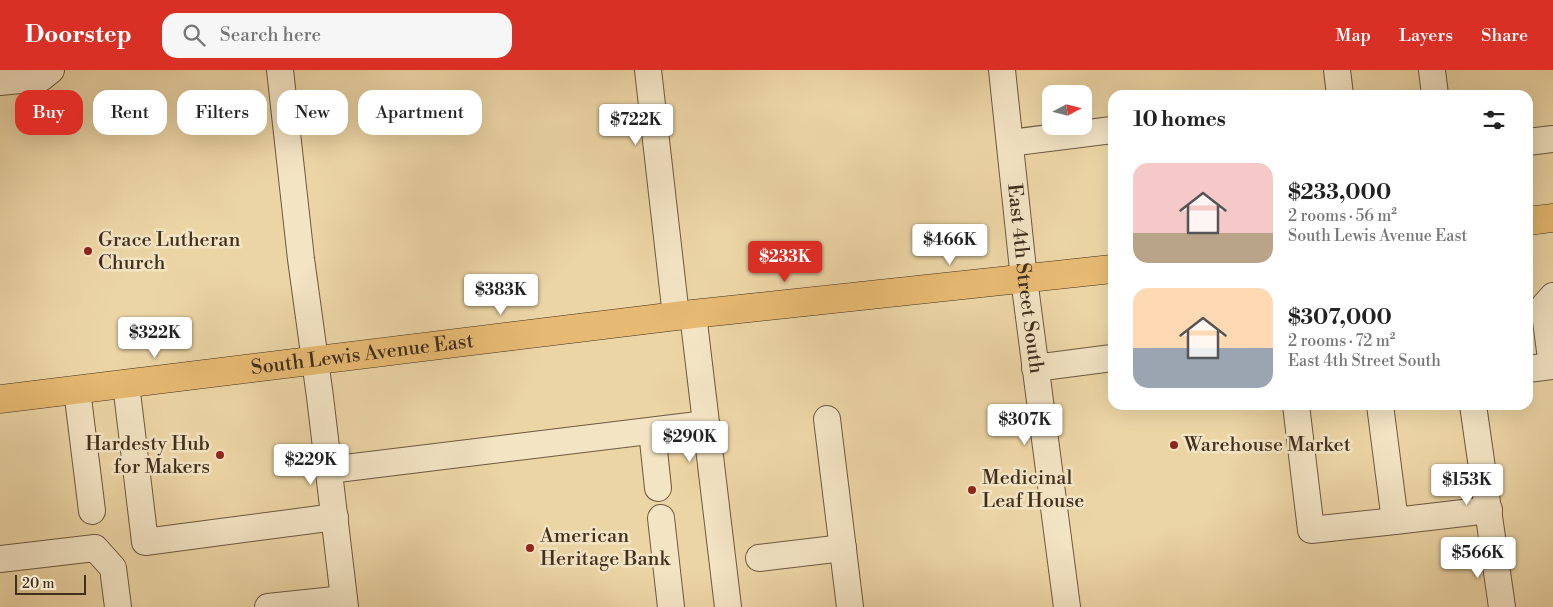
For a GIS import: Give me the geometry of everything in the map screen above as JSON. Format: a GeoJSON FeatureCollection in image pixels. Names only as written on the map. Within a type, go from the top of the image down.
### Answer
{"type":"FeatureCollection","features":[{"type":"Feature","properties":{"kind":"main road"},"geometry":{"type":"LineString","coordinates":[[1533,220],[1553,218]]}},
{"type":"Feature","properties":{"kind":"main road","name":"South Lewis Avenue East"},"geometry":{"type":"LineString","coordinates":[[0,399],[684,315],[1108,269]]}},
{"type":"Feature","properties":{"kind":"street"},"geometry":{"type":"LineString","coordinates":[[0,82],[41,78],[51,70]]}},
{"type":"Feature","properties":{"kind":"street"},"geometry":{"type":"LineString","coordinates":[[268,607],[345,603],[316,360],[301,259],[280,70]]}},
{"type":"Feature","properties":{"kind":"street"},"geometry":{"type":"LineString","coordinates":[[648,70],[665,216],[706,424],[728,607]]}},
{"type":"Feature","properties":{"kind":"street","name":"East 4th Street South"},"geometry":{"type":"LineString","coordinates":[[1002,70],[1024,279],[1067,607]]}},
{"type":"Feature","properties":{"kind":"street"},"geometry":{"type":"LineString","coordinates":[[1337,70],[1339,90]]}},
{"type":"Feature","properties":{"kind":"street"},"geometry":{"type":"LineString","coordinates":[[1432,70],[1434,90]]}},
{"type":"Feature","properties":{"kind":"street"},"geometry":{"type":"LineString","coordinates":[[1010,143],[1108,131]]}},
{"type":"Feature","properties":{"kind":"street"},"geometry":{"type":"LineString","coordinates":[[1533,141],[1553,139]]}},
{"type":"Feature","properties":{"kind":"street"},"geometry":{"type":"LineString","coordinates":[[1544,367],[1544,306],[1553,296]]}},
{"type":"Feature","properties":{"kind":"street"},"geometry":{"type":"LineString","coordinates":[[1035,368],[1108,359]]}},
{"type":"Feature","properties":{"kind":"street"},"geometry":{"type":"LineString","coordinates":[[126,384],[145,542],[335,517]]}},
{"type":"Feature","properties":{"kind":"street"},"geometry":{"type":"LineString","coordinates":[[77,390],[92,511]]}},
{"type":"Feature","properties":{"kind":"street"},"geometry":{"type":"LineString","coordinates":[[1297,410],[1311,530],[1489,510]]}},
{"type":"Feature","properties":{"kind":"street"},"geometry":{"type":"LineString","coordinates":[[1381,410],[1395,521]]}},
{"type":"Feature","properties":{"kind":"street"},"geometry":{"type":"LineString","coordinates":[[1475,410],[1502,607]]}},
{"type":"Feature","properties":{"kind":"street"},"geometry":{"type":"LineString","coordinates":[[827,419],[850,607]]}},
{"type":"Feature","properties":{"kind":"street"},"geometry":{"type":"LineString","coordinates":[[329,470],[706,424]]}},
{"type":"Feature","properties":{"kind":"street"},"geometry":{"type":"LineString","coordinates":[[652,431],[658,488]]}},
{"type":"Feature","properties":{"kind":"street"},"geometry":{"type":"LineString","coordinates":[[661,518],[670,607]]}},
{"type":"Feature","properties":{"kind":"street"},"geometry":{"type":"LineString","coordinates":[[0,559],[96,548],[113,568],[118,607]]}},
{"type":"Feature","properties":{"kind":"street"},"geometry":{"type":"LineString","coordinates":[[760,558],[843,548]]}},
{"type":"Feature","properties":{"kind":"place","name":"Grace Lutheran Church"},"geometry":{"type":"Point","coordinates":[88,251]}},
{"type":"Feature","properties":{"kind":"place","name":"Warehouse Market"},"geometry":{"type":"Point","coordinates":[1174,445]}},
{"type":"Feature","properties":{"kind":"place","name":"Hardesty Hub for Makers"},"geometry":{"type":"Point","coordinates":[220,455]}},
{"type":"Feature","properties":{"kind":"place","name":"Medicinal Leaf House"},"geometry":{"type":"Point","coordinates":[972,490]}},
{"type":"Feature","properties":{"kind":"place","name":"American Heritage Bank"},"geometry":{"type":"Point","coordinates":[530,548]}}]}
